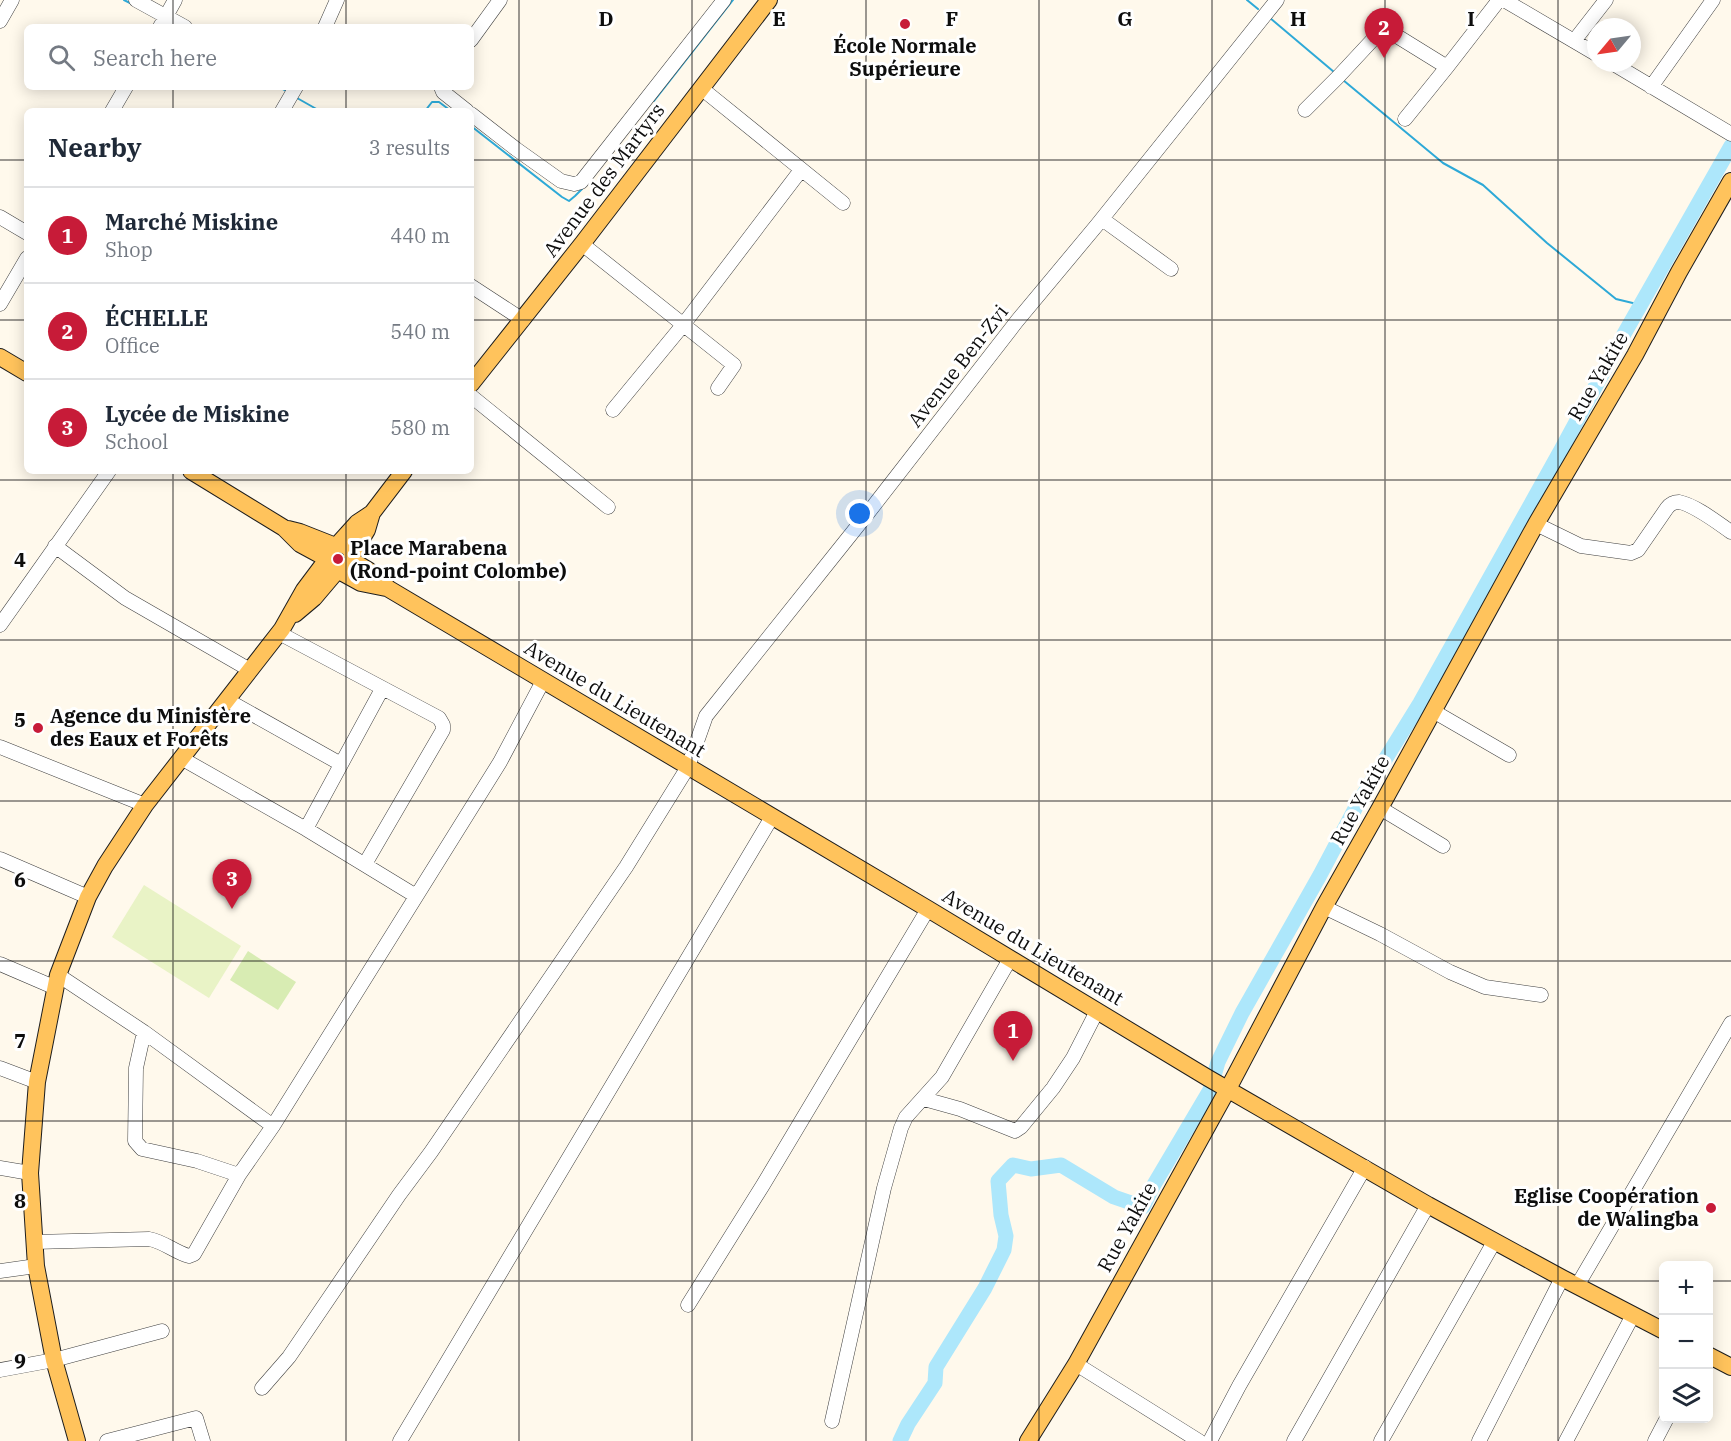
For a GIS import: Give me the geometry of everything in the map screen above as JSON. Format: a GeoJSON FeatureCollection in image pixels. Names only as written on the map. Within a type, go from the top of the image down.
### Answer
{"type":"FeatureCollection","features":[{"type":"Feature","properties":{"kind":"main road","name":"Avenue des Martyrs"},"geometry":{"type":"LineString","coordinates":[[474,380],[582,244],[769,0]]}},
{"type":"Feature","properties":{"kind":"main road","name":"Rue Yakite"},"geometry":{"type":"LineString","coordinates":[[1028,1441],[1076,1364],[1220,1085],[1380,808],[1536,524],[1635,355],[1731,181]]}},
{"type":"Feature","properties":{"kind":"main road"},"geometry":{"type":"LineString","coordinates":[[0,357],[24,371]]}},
{"type":"Feature","properties":{"kind":"main road","name":"Avenue du Lieutenant"},"geometry":{"type":"LineString","coordinates":[[196,474],[284,528],[300,544],[338,558],[361,583],[387,588],[1220,1085],[1494,1242],[1659,1328]]}},
{"type":"Feature","properties":{"kind":"main road"},"geometry":{"type":"LineString","coordinates":[[77,1441],[54,1360],[36,1266],[30,1173],[37,1082],[57,981],[88,897],[105,866],[145,805],[283,626],[304,590],[367,530],[372,513],[402,474]]}},
{"type":"Feature","properties":{"kind":"main road"},"geometry":{"type":"LineString","coordinates":[[1713,1358],[1731,1367]]}},
{"type":"Feature","properties":{"kind":"street"},"geometry":{"type":"LineString","coordinates":[[0,21],[12,0]]}},
{"type":"Feature","properties":{"kind":"street"},"geometry":{"type":"LineString","coordinates":[[136,0],[163,22],[175,0]]}},
{"type":"Feature","properties":{"kind":"street"},"geometry":{"type":"LineString","coordinates":[[326,24],[338,0]]}},
{"type":"Feature","properties":{"kind":"street"},"geometry":{"type":"LineString","coordinates":[[474,36],[500,0]]}},
{"type":"Feature","properties":{"kind":"street"},"geometry":{"type":"LineString","coordinates":[[474,116],[561,181],[574,184],[581,182],[724,0]]}},
{"type":"Feature","properties":{"kind":"street","name":"Avenue Ben-Zvi"},"geometry":{"type":"LineString","coordinates":[[262,1388],[289,1357],[626,867],[688,767],[706,716],[1017,321],[1278,0]]}},
{"type":"Feature","properties":{"kind":"street"},"geometry":{"type":"LineString","coordinates":[[1405,119],[1499,0]]}},
{"type":"Feature","properties":{"kind":"street"},"geometry":{"type":"LineString","coordinates":[[1504,0],[1587,49]]}},
{"type":"Feature","properties":{"kind":"street"},"geometry":{"type":"LineString","coordinates":[[1574,41],[1606,0]]}},
{"type":"Feature","properties":{"kind":"street"},"geometry":{"type":"LineString","coordinates":[[1652,87],[1713,0]]}},
{"type":"Feature","properties":{"kind":"street"},"geometry":{"type":"LineString","coordinates":[[1305,110],[1378,34],[1392,33],[1447,68]]}},
{"type":"Feature","properties":{"kind":"street"},"geometry":{"type":"LineString","coordinates":[[1627,72],[1730,134]]}},
{"type":"Feature","properties":{"kind":"street"},"geometry":{"type":"LineString","coordinates":[[701,88],[843,203]]}},
{"type":"Feature","properties":{"kind":"street"},"geometry":{"type":"LineString","coordinates":[[114,108],[124,90]]}},
{"type":"Feature","properties":{"kind":"street"},"geometry":{"type":"LineString","coordinates":[[284,108],[294,90]]}},
{"type":"Feature","properties":{"kind":"street"},"geometry":{"type":"LineString","coordinates":[[442,90],[463,108]]}},
{"type":"Feature","properties":{"kind":"street"},"geometry":{"type":"LineString","coordinates":[[613,410],[684,325],[801,170]]}},
{"type":"Feature","properties":{"kind":"street"},"geometry":{"type":"LineString","coordinates":[[0,217],[24,231]]}},
{"type":"Feature","properties":{"kind":"street"},"geometry":{"type":"LineString","coordinates":[[1102,219],[1170,269]]}},
{"type":"Feature","properties":{"kind":"street"},"geometry":{"type":"LineString","coordinates":[[582,244],[734,365],[718,388]]}},
{"type":"Feature","properties":{"kind":"street"},"geometry":{"type":"LineString","coordinates":[[0,304],[24,263]]}},
{"type":"Feature","properties":{"kind":"street"},"geometry":{"type":"LineString","coordinates":[[474,288],[522,320]]}},
{"type":"Feature","properties":{"kind":"street"},"geometry":{"type":"LineString","coordinates":[[474,398],[608,507]]}},
{"type":"Feature","properties":{"kind":"street"},"geometry":{"type":"LineString","coordinates":[[0,625],[107,474]]}},
{"type":"Feature","properties":{"kind":"street"},"geometry":{"type":"LineString","coordinates":[[1536,524],[1581,546],[1631,553],[1638,550],[1666,508],[1678,502],[1689,506],[1731,532]]}},
{"type":"Feature","properties":{"kind":"street"},"geometry":{"type":"LineString","coordinates":[[55,546],[125,598],[250,670]]}},
{"type":"Feature","properties":{"kind":"street"},"geometry":{"type":"LineString","coordinates":[[283,626],[382,689],[439,718],[443,724],[443,730],[365,864]]}},
{"type":"Feature","properties":{"kind":"street"},"geometry":{"type":"LineString","coordinates":[[34,1242],[148,1239],[160,1241],[184,1255],[194,1254],[239,1175],[273,1126],[500,762],[543,681]]}},
{"type":"Feature","properties":{"kind":"street"},"geometry":{"type":"LineString","coordinates":[[306,829],[382,689]]}},
{"type":"Feature","properties":{"kind":"street"},"geometry":{"type":"LineString","coordinates":[[227,700],[341,764]]}},
{"type":"Feature","properties":{"kind":"street"},"geometry":{"type":"LineString","coordinates":[[1432,711],[1509,755]]}},
{"type":"Feature","properties":{"kind":"street"},"geometry":{"type":"LineString","coordinates":[[0,747],[145,805]]}},
{"type":"Feature","properties":{"kind":"street"},"geometry":{"type":"LineString","coordinates":[[182,758],[306,829],[416,896]]}},
{"type":"Feature","properties":{"kind":"street"},"geometry":{"type":"LineString","coordinates":[[1380,808],[1443,846]]}},
{"type":"Feature","properties":{"kind":"street"},"geometry":{"type":"LineString","coordinates":[[400,1441],[772,817]]}},
{"type":"Feature","properties":{"kind":"street"},"geometry":{"type":"LineString","coordinates":[[0,859],[88,897]]}},
{"type":"Feature","properties":{"kind":"street"},"geometry":{"type":"LineString","coordinates":[[1324,907],[1450,972],[1485,987],[1541,995]]}},
{"type":"Feature","properties":{"kind":"street"},"geometry":{"type":"LineString","coordinates":[[687,1305],[764,1185],[928,909]]}},
{"type":"Feature","properties":{"kind":"street"},"geometry":{"type":"LineString","coordinates":[[832,1421],[884,1188],[901,1128],[906,1117],[942,1077],[1011,959]]}},
{"type":"Feature","properties":{"kind":"street"},"geometry":{"type":"LineString","coordinates":[[0,964],[57,981],[144,1032],[273,1126]]}},
{"type":"Feature","properties":{"kind":"street"},"geometry":{"type":"LineString","coordinates":[[924,1098],[960,1109],[1015,1131],[1021,1127],[1053,1088],[1097,1011]]}},
{"type":"Feature","properties":{"kind":"street"},"geometry":{"type":"LineString","coordinates":[[1479,1441],[1570,1282],[1731,1023]]}},
{"type":"Feature","properties":{"kind":"street"},"geometry":{"type":"LineString","coordinates":[[144,1032],[136,1068],[135,1140],[142,1149],[196,1161],[239,1175]]}},
{"type":"Feature","properties":{"kind":"street"},"geometry":{"type":"LineString","coordinates":[[0,1068],[37,1082]]}},
{"type":"Feature","properties":{"kind":"street"},"geometry":{"type":"LineString","coordinates":[[1210,1441],[1239,1386],[1365,1167]]}},
{"type":"Feature","properties":{"kind":"street"},"geometry":{"type":"LineString","coordinates":[[0,1168],[30,1173]]}},
{"type":"Feature","properties":{"kind":"street"},"geometry":{"type":"LineString","coordinates":[[1294,1441],[1428,1205]]}},
{"type":"Feature","properties":{"kind":"street"},"geometry":{"type":"LineString","coordinates":[[1381,1441],[1494,1242]]}},
{"type":"Feature","properties":{"kind":"street"},"geometry":{"type":"LineString","coordinates":[[0,1271],[36,1266]]}},
{"type":"Feature","properties":{"kind":"street"},"geometry":{"type":"LineString","coordinates":[[1566,1441],[1633,1315]]}},
{"type":"Feature","properties":{"kind":"street"},"geometry":{"type":"LineString","coordinates":[[0,1370],[54,1360],[162,1331]]}},
{"type":"Feature","properties":{"kind":"street"},"geometry":{"type":"LineString","coordinates":[[1076,1364],[1199,1441]]}},
{"type":"Feature","properties":{"kind":"street"},"geometry":{"type":"LineString","coordinates":[[107,1441],[196,1418],[203,1441]]}},
{"type":"Feature","properties":{"kind":"street"},"geometry":{"type":"LineString","coordinates":[[1655,1441],[1665,1423]]}},
{"type":"Feature","properties":{"kind":"green space"},"geometry":{"type":"Polygon","coordinates":[[[144,885],[241,946],[209,998],[112,937],[144,885]]]}},
{"type":"Feature","properties":{"kind":"green space"},"geometry":{"type":"Polygon","coordinates":[[[248,951],[296,982],[278,1010],[230,980],[248,951]]]}},
{"type":"Feature","properties":{"kind":"waterway"},"geometry":{"type":"LineString","coordinates":[[124,0],[132,4]]}},
{"type":"Feature","properties":{"kind":"waterway"},"geometry":{"type":"LineString","coordinates":[[654,101],[733,0]]}},
{"type":"Feature","properties":{"kind":"waterway"},"geometry":{"type":"LineString","coordinates":[[1247,0],[1258,9]]}},
{"type":"Feature","properties":{"kind":"waterway"},"geometry":{"type":"LineString","coordinates":[[1270,18],[1334,72]]}},
{"type":"Feature","properties":{"kind":"waterway"},"geometry":{"type":"LineString","coordinates":[[1343,80],[1443,163],[1483,185],[1547,243],[1616,299],[1641,305]]}},
{"type":"Feature","properties":{"kind":"waterway"},"geometry":{"type":"LineString","coordinates":[[297,98],[315,108]]}},
{"type":"Feature","properties":{"kind":"waterway"},"geometry":{"type":"LineString","coordinates":[[427,108],[432,102],[439,102],[447,108]]}},
{"type":"Feature","properties":{"kind":"waterway"},"geometry":{"type":"LineString","coordinates":[[474,128],[569,201],[582,189]]}},
{"type":"Feature","properties":{"kind":"waterway"},"geometry":{"type":"LineString","coordinates":[[900,1441],[908,1424],[935,1383],[936,1367],[985,1288],[1004,1250],[1006,1236],[1001,1215],[998,1181],[1013,1165],[1031,1169],[1061,1165],[1114,1197],[1143,1207],[1210,1090],[1218,1062],[1242,1013],[1357,805],[1420,703],[1731,146]]}},
{"type":"Feature","properties":{"kind":"place","name":"École Normale Supérieure"},"geometry":{"type":"Point","coordinates":[905,24]}},
{"type":"Feature","properties":{"kind":"place","name":"ÉCHELLE"},"geometry":{"type":"Point","coordinates":[1384,58]}},
{"type":"Feature","properties":{"kind":"place","name":"Place Marabena (Rond-point Colombe)"},"geometry":{"type":"Point","coordinates":[338,559]}},
{"type":"Feature","properties":{"kind":"place","name":"Agence du Ministère des Eaux et Forêts"},"geometry":{"type":"Point","coordinates":[38,728]}},
{"type":"Feature","properties":{"kind":"place","name":"Lycée de Miskine"},"geometry":{"type":"Point","coordinates":[232,909]}},
{"type":"Feature","properties":{"kind":"place","name":"Marché Miskine"},"geometry":{"type":"Point","coordinates":[1013,1061]}},
{"type":"Feature","properties":{"kind":"place","name":"Eglise Coopération de Walingba"},"geometry":{"type":"Point","coordinates":[1711,1208]}}]}
